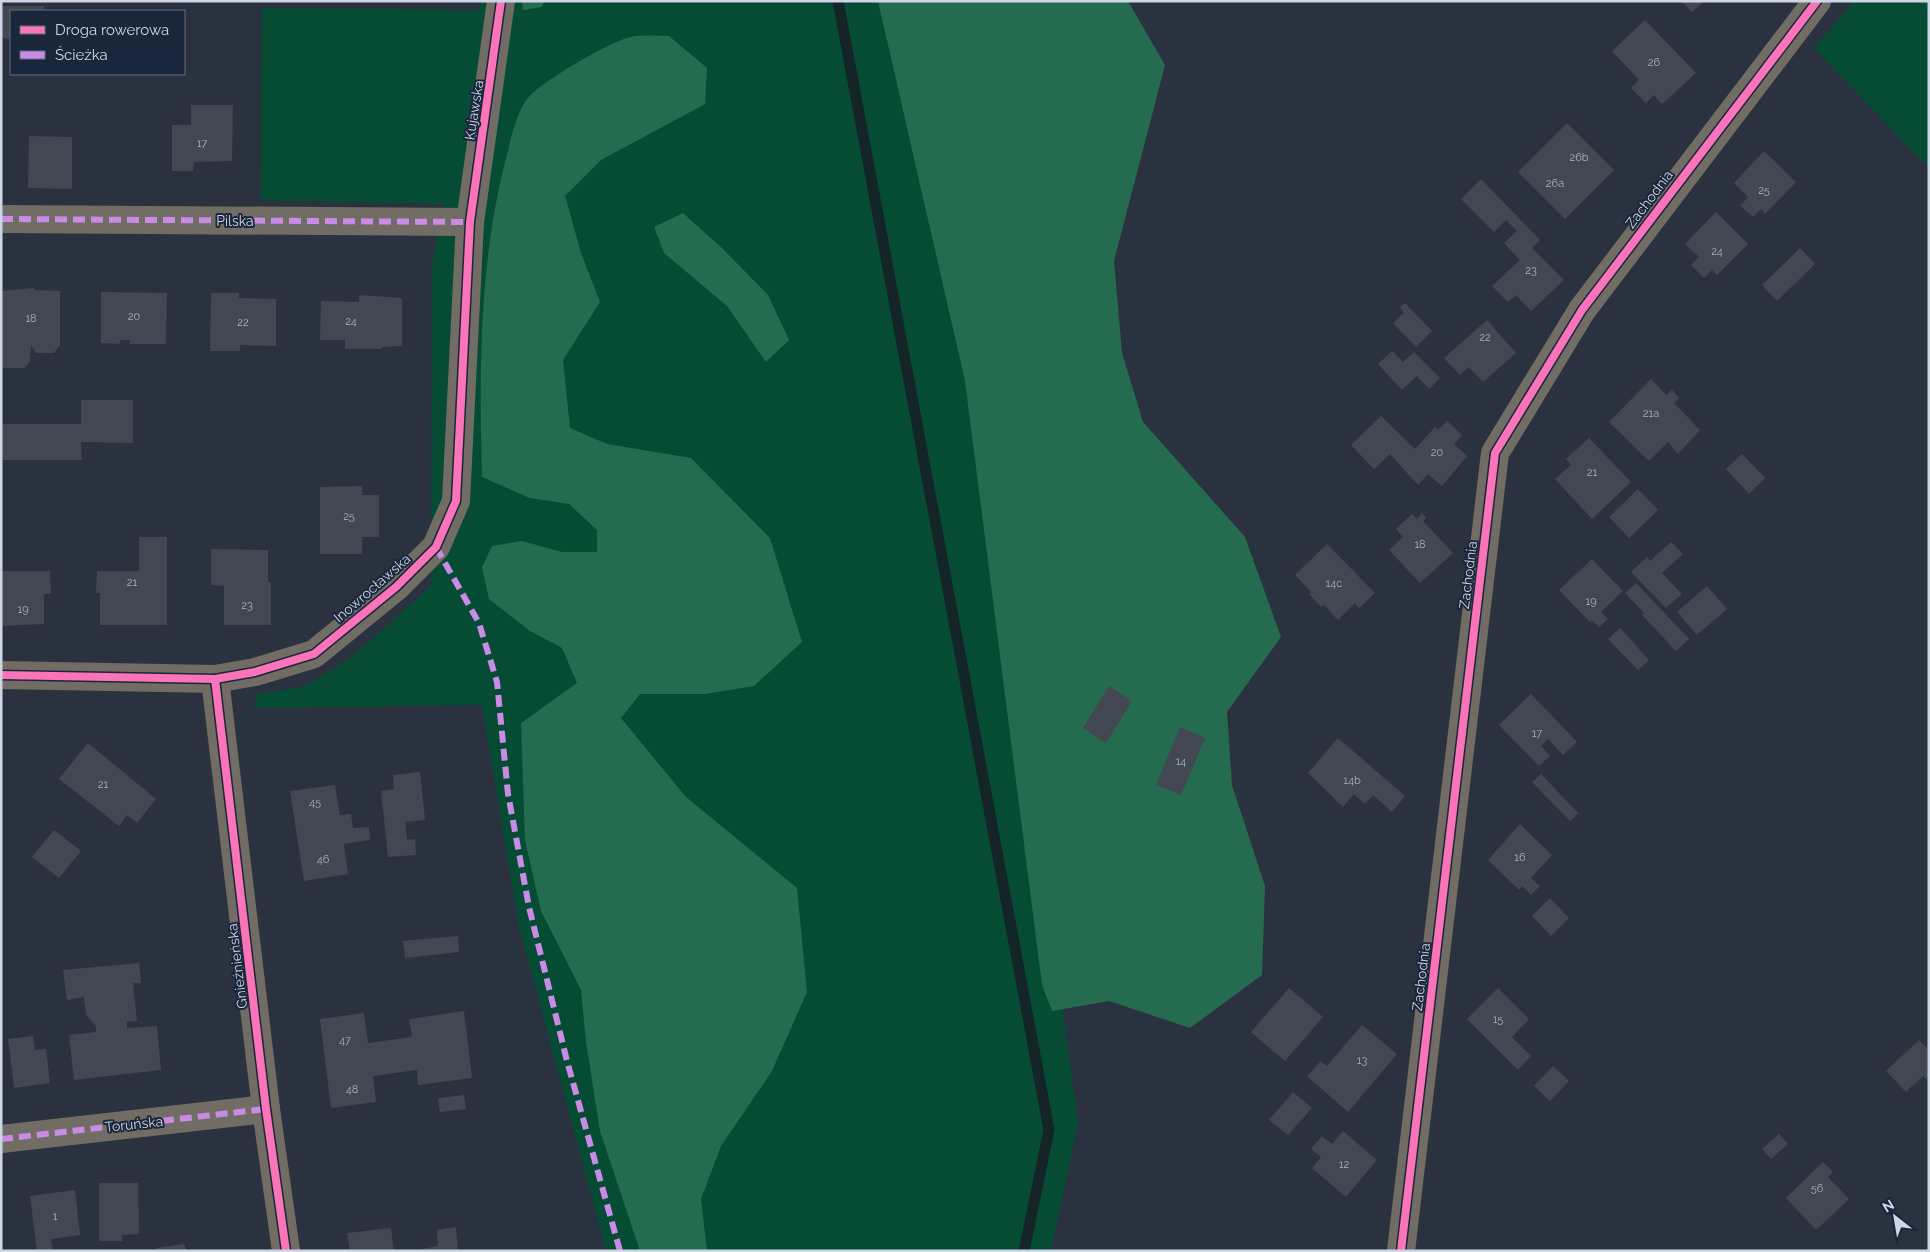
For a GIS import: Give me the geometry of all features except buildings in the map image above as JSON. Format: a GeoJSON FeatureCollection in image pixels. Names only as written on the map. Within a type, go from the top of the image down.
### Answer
{"type":"FeatureCollection","features":[{"type":"Feature","properties":{"kind":"street","name":"Kujawska"},"geometry":{"type":"LineString","coordinates":[[470,222],[501,1]]}},
{"type":"Feature","properties":{"kind":"street","name":"Zachodnia"},"geometry":{"type":"LineString","coordinates":[[1401,1251],[1495,453],[1582,310],[1817,1]]}},
{"type":"Feature","properties":{"kind":"street","name":"Pilska"},"geometry":{"type":"LineString","coordinates":[[1,219],[470,222]]}},
{"type":"Feature","properties":{"kind":"street","name":"Inowrocławska"},"geometry":{"type":"LineString","coordinates":[[1,675],[215,679],[255,672],[314,654],[396,587],[436,547],[456,501],[470,222]]}},
{"type":"Feature","properties":{"kind":"street","name":"Gnieźnieńska"},"geometry":{"type":"LineString","coordinates":[[215,679],[266,1108],[286,1251]]}},
{"type":"Feature","properties":{"kind":"street","name":"Toruńska"},"geometry":{"type":"LineString","coordinates":[[1,1138],[266,1108]]}},
{"type":"Feature","properties":{"kind":"green space"},"geometry":{"type":"Polygon","coordinates":[[[481,1],[907,1],[964,270],[1078,1123],[1051,1251],[606,1251],[519,927],[482,705],[254,708],[257,694],[306,686],[353,656],[431,586],[432,265],[444,204],[261,200],[262,8],[479,10],[481,1]]]}},
{"type":"Feature","properties":{"kind":"green space"},"geometry":{"type":"Polygon","coordinates":[[[522,1],[544,1],[542,7],[523,10],[522,1]]]}},
{"type":"Feature","properties":{"kind":"green space"},"geometry":{"type":"Polygon","coordinates":[[[878,1],[1128,1],[1165,65],[1114,261],[1122,353],[1143,422],[1245,537],[1281,637],[1227,712],[1232,785],[1265,886],[1262,975],[1190,1028],[1109,1001],[1052,1011],[1042,985],[965,381],[878,1]]]}},
{"type":"Feature","properties":{"kind":"green space"},"geometry":{"type":"Polygon","coordinates":[[[1855,1],[1929,1],[1929,168],[1814,48],[1855,1]]]}},
{"type":"Feature","properties":{"kind":"green space"},"geometry":{"type":"Polygon","coordinates":[[[669,36],[707,68],[705,104],[601,160],[565,196],[581,253],[600,302],[563,360],[570,428],[607,444],[691,458],[770,538],[802,642],[754,686],[705,694],[640,694],[621,718],[686,797],[797,888],[807,992],[772,1071],[721,1146],[701,1199],[707,1251],[640,1251],[600,1131],[586,1042],[581,990],[541,911],[525,840],[521,723],[577,683],[562,648],[530,631],[489,599],[482,567],[492,546],[522,541],[562,552],[597,552],[597,530],[569,504],[530,498],[482,477],[481,354],[486,272],[498,191],[515,123],[524,103],[535,91],[588,57],[629,37],[669,36]]]}},
{"type":"Feature","properties":{"kind":"green space"},"geometry":{"type":"Polygon","coordinates":[[[683,213],[722,248],[768,295],[789,340],[766,362],[727,306],[664,253],[654,227],[683,213]]]}},
{"type":"Feature","properties":{"kind":"waterway"},"geometry":{"type":"LineString","coordinates":[[838,1],[1049,1130],[1024,1251]]}},
{"type":"Feature","properties":{"kind":"marked path"},"geometry":{"type":"LineString","coordinates":[[1,219],[470,222]]}},
{"type":"Feature","properties":{"kind":"marked path"},"geometry":{"type":"LineString","coordinates":[[436,547],[479,623],[497,682],[508,794],[529,907],[567,1061],[620,1251]]}},
{"type":"Feature","properties":{"kind":"marked path"},"geometry":{"type":"LineString","coordinates":[[1,1139],[266,1109]]}},
{"type":"Feature","properties":{"kind":"cycle path"},"geometry":{"type":"LineString","coordinates":[[1,675],[215,679],[255,672],[314,654],[396,587],[436,547],[456,501],[470,222],[501,1]]}},
{"type":"Feature","properties":{"kind":"cycle path"},"geometry":{"type":"LineString","coordinates":[[1401,1251],[1495,453],[1582,310],[1817,1]]}},
{"type":"Feature","properties":{"kind":"cycle path"},"geometry":{"type":"LineString","coordinates":[[215,679],[266,1109],[286,1251]]}}]}
